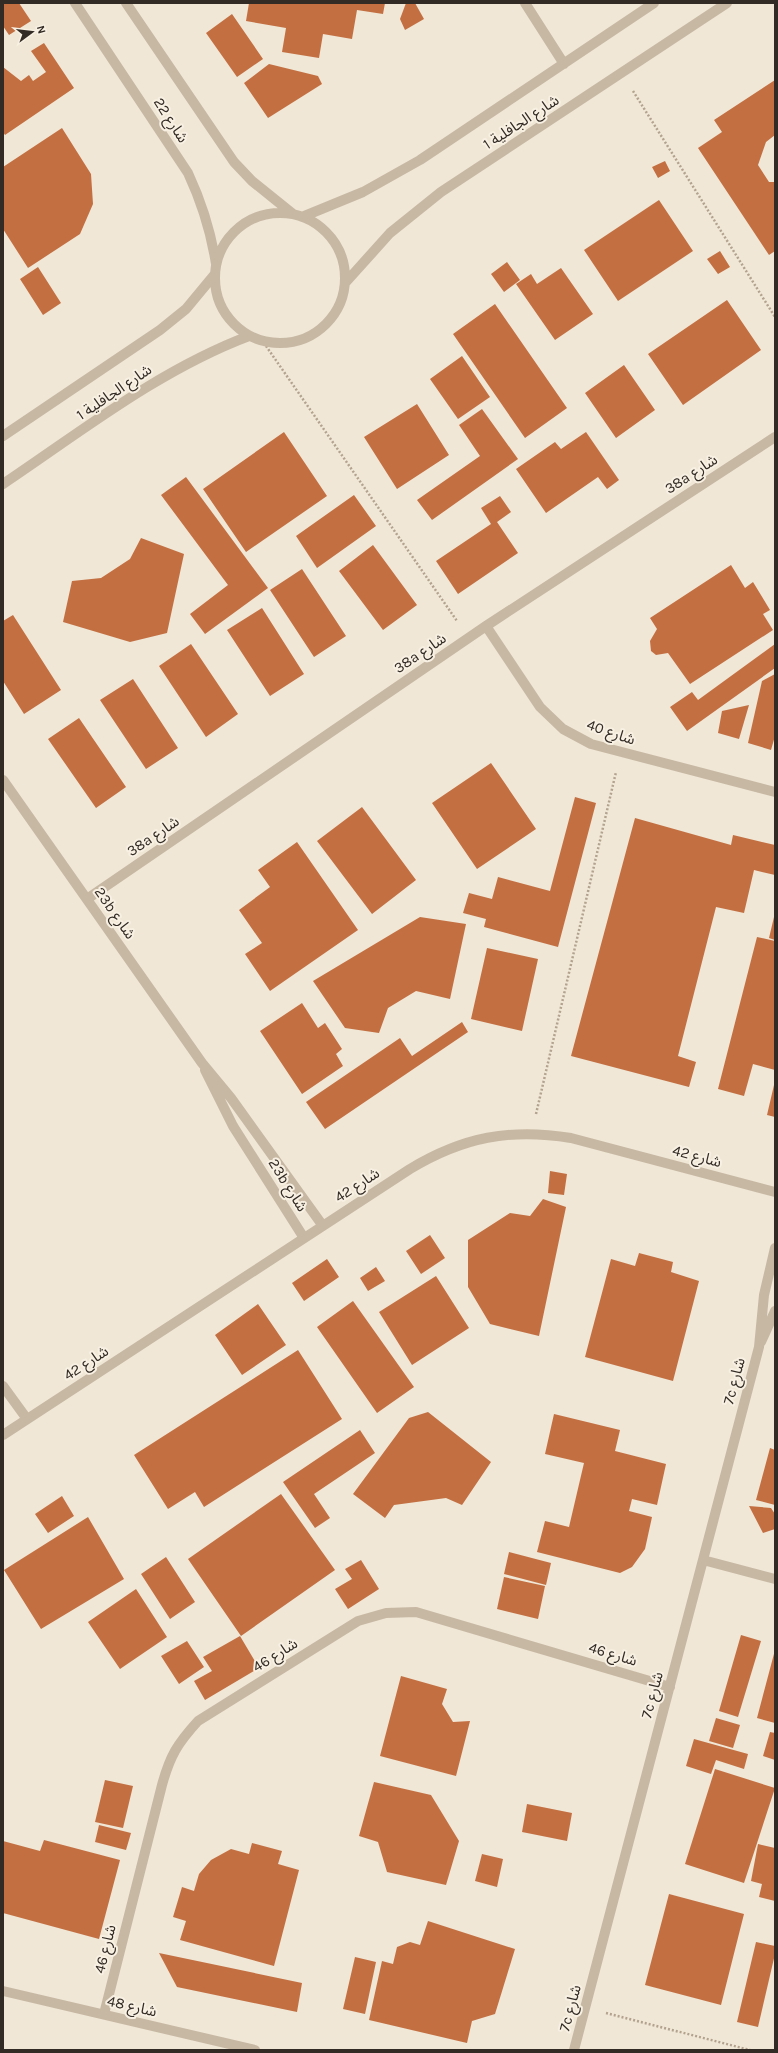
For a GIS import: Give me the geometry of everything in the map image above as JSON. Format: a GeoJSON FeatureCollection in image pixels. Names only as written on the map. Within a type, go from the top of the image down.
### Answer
{"type":"FeatureCollection","features":[{"type":"Feature","properties":{"kind":"street","name":"شارع 22"},"geometry":{"type":"LineString","coordinates":[[75,3],[188,173],[202,203],[211,234],[216,270]]}},
{"type":"Feature","properties":{"kind":"street","name":"شارع 22"},"geometry":{"type":"LineString","coordinates":[[126,3],[234,162],[252,181],[298,215]]}},
{"type":"Feature","properties":{"kind":"street"},"geometry":{"type":"LineString","coordinates":[[525,3],[564,64]]}},
{"type":"Feature","properties":{"kind":"street","name":"شارع الجافلية 1"},"geometry":{"type":"LineString","coordinates":[[298,215],[345,200],[392,177],[654,3]]}},
{"type":"Feature","properties":{"kind":"street","name":"شارع الجافلية 1"},"geometry":{"type":"LineString","coordinates":[[346,282],[390,233],[430,200],[727,3]]}},
{"type":"Feature","properties":{"kind":"street"},"geometry":{"type":"LineString","coordinates":[[276,213],[298,215],[320,227],[334,242],[343,261],[346,282],[342,301],[332,318],[318,332],[295,342],[282,344],[263,342],[248,336],[234,325],[223,310],[216,292],[216,270],[222,250],[231,235],[244,224],[259,216],[276,213]]}},
{"type":"Feature","properties":{"kind":"street","name":"شارع الجافلية 1"},"geometry":{"type":"LineString","coordinates":[[3,436],[160,330],[186,309],[216,270]]}},
{"type":"Feature","properties":{"kind":"street","name":"شارع الجافلية 1"},"geometry":{"type":"LineString","coordinates":[[3,484],[158,380],[215,348],[248,336]]}},
{"type":"Feature","properties":{"kind":"street","name":"38a شارع"},"geometry":{"type":"LineString","coordinates":[[87,899],[486,626],[775,437]]}},
{"type":"Feature","properties":{"kind":"street","name":"شارع 40"},"geometry":{"type":"LineString","coordinates":[[486,626],[540,707],[563,729],[591,744],[775,792]]}},
{"type":"Feature","properties":{"kind":"street","name":"23b شارع"},"geometry":{"type":"LineString","coordinates":[[3,780],[202,1063],[231,1098],[323,1226]]}},
{"type":"Feature","properties":{"kind":"street","name":"23b شارع"},"geometry":{"type":"LineString","coordinates":[[202,1063],[221,1106],[304,1238]]}},
{"type":"Feature","properties":{"kind":"street","name":"شارع 42"},"geometry":{"type":"LineString","coordinates":[[4,1431],[28,1419],[410,1169],[447,1148],[489,1136],[532,1133],[571,1138],[775,1192]]}},
{"type":"Feature","properties":{"kind":"street","name":"7c شارع"},"geometry":{"type":"LineString","coordinates":[[574,2050],[758,1347],[764,1295],[775,1248]]}},
{"type":"Feature","properties":{"kind":"street","name":"7c شارع"},"geometry":{"type":"LineString","coordinates":[[758,1347],[775,1311]]}},
{"type":"Feature","properties":{"kind":"street"},"geometry":{"type":"LineString","coordinates":[[3,1386],[28,1419]]}},
{"type":"Feature","properties":{"kind":"street"},"geometry":{"type":"LineString","coordinates":[[703,1560],[775,1579]]}},
{"type":"Feature","properties":{"kind":"street","name":"شارع 46"},"geometry":{"type":"LineString","coordinates":[[104,2014],[168,1761],[181,1740],[198,1721],[358,1621],[386,1613],[416,1612],[670,1687]]}},
{"type":"Feature","properties":{"kind":"street","name":"شارع 48"},"geometry":{"type":"LineString","coordinates":[[3,1991],[255,2050]]}},
{"type":"Feature","properties":{"kind":"path"},"geometry":{"type":"LineString","coordinates":[[622,74],[775,317]]}},
{"type":"Feature","properties":{"kind":"path"},"geometry":{"type":"LineString","coordinates":[[263,342],[469,638]]}},
{"type":"Feature","properties":{"kind":"path"},"geometry":{"type":"LineString","coordinates":[[532,1133],[621,752]]}},
{"type":"Feature","properties":{"kind":"path"},"geometry":{"type":"LineString","coordinates":[[585,2007],[750,2050]]}},
{"type":"Feature","properties":{"kind":"building"},"geometry":{"type":"Polygon","coordinates":[[[3,3],[19,3],[31,21],[9,35],[3,26],[3,3]]]}},
{"type":"Feature","properties":{"kind":"building"},"geometry":{"type":"Polygon","coordinates":[[[249,3],[385,3],[383,14],[357,10],[352,39],[323,34],[319,58],[282,52],[286,28],[246,21],[249,3]]]}},
{"type":"Feature","properties":{"kind":"building"},"geometry":{"type":"Polygon","coordinates":[[[406,3],[415,3],[424,19],[405,30],[400,19],[406,3]]]}},
{"type":"Feature","properties":{"kind":"building"},"geometry":{"type":"Polygon","coordinates":[[[232,14],[263,59],[237,77],[206,33],[232,14]]]}},
{"type":"Feature","properties":{"kind":"building"},"geometry":{"type":"Polygon","coordinates":[[[44,43],[74,88],[5,135],[3,132],[3,67],[21,81],[29,75],[33,81],[46,72],[31,51],[44,43]]]}},
{"type":"Feature","properties":{"kind":"building"},"geometry":{"type":"Polygon","coordinates":[[[269,64],[318,76],[322,84],[268,118],[244,83],[269,64]]]}},
{"type":"Feature","properties":{"kind":"building"},"geometry":{"type":"Polygon","coordinates":[[[775,80],[775,135],[766,142],[758,165],[769,182],[775,182],[775,251],[769,255],[698,148],[722,132],[714,120],[775,80]]]}},
{"type":"Feature","properties":{"kind":"building"},"geometry":{"type":"Polygon","coordinates":[[[62,128],[91,174],[93,204],[80,234],[28,268],[3,229],[3,167],[62,128]]]}},
{"type":"Feature","properties":{"kind":"building"},"geometry":{"type":"Polygon","coordinates":[[[665,161],[670,171],[658,178],[652,167],[665,161]]]}},
{"type":"Feature","properties":{"kind":"building"},"geometry":{"type":"Polygon","coordinates":[[[659,200],[693,251],[618,301],[584,250],[659,200]]]}},
{"type":"Feature","properties":{"kind":"building"},"geometry":{"type":"Polygon","coordinates":[[[720,251],[730,267],[718,274],[707,259],[720,251]]]}},
{"type":"Feature","properties":{"kind":"building"},"geometry":{"type":"Polygon","coordinates":[[[507,262],[520,280],[504,292],[491,274],[507,262]]]}},
{"type":"Feature","properties":{"kind":"building"},"geometry":{"type":"Polygon","coordinates":[[[38,267],[61,303],[43,315],[20,279],[38,267]]]}},
{"type":"Feature","properties":{"kind":"building"},"geometry":{"type":"Polygon","coordinates":[[[561,268],[593,314],[555,340],[516,284],[531,274],[537,284],[561,268]]]}},
{"type":"Feature","properties":{"kind":"building"},"geometry":{"type":"Polygon","coordinates":[[[727,300],[761,350],[683,405],[648,354],[727,300]]]}},
{"type":"Feature","properties":{"kind":"building"},"geometry":{"type":"Polygon","coordinates":[[[495,304],[567,408],[525,438],[453,334],[495,304]]]}},
{"type":"Feature","properties":{"kind":"building"},"geometry":{"type":"Polygon","coordinates":[[[462,356],[490,397],[458,419],[430,379],[462,356]]]}},
{"type":"Feature","properties":{"kind":"building"},"geometry":{"type":"Polygon","coordinates":[[[624,365],[655,410],[616,438],[585,393],[624,365]]]}},
{"type":"Feature","properties":{"kind":"building"},"geometry":{"type":"Polygon","coordinates":[[[417,404],[449,455],[397,489],[364,437],[417,404]]]}},
{"type":"Feature","properties":{"kind":"building"},"geometry":{"type":"Polygon","coordinates":[[[482,409],[518,459],[432,520],[417,500],[480,456],[459,425],[482,409]]]}},
{"type":"Feature","properties":{"kind":"building"},"geometry":{"type":"Polygon","coordinates":[[[284,432],[327,496],[246,552],[203,489],[284,432]]]}},
{"type":"Feature","properties":{"kind":"building"},"geometry":{"type":"Polygon","coordinates":[[[586,432],[619,480],[607,489],[598,477],[546,513],[516,469],[555,442],[561,449],[586,432]]]}},
{"type":"Feature","properties":{"kind":"building"},"geometry":{"type":"Polygon","coordinates":[[[186,477],[268,588],[205,634],[190,614],[228,585],[161,495],[186,477]]]}},
{"type":"Feature","properties":{"kind":"building"},"geometry":{"type":"Polygon","coordinates":[[[354,495],[376,526],[317,568],[296,536],[354,495]]]}},
{"type":"Feature","properties":{"kind":"building"},"geometry":{"type":"Polygon","coordinates":[[[500,496],[511,512],[497,522],[518,553],[458,594],[436,561],[491,524],[481,508],[500,496]]]}},
{"type":"Feature","properties":{"kind":"building"},"geometry":{"type":"Polygon","coordinates":[[[141,538],[184,554],[167,633],[130,642],[63,622],[72,581],[101,578],[130,559],[141,538]]]}},
{"type":"Feature","properties":{"kind":"building"},"geometry":{"type":"Polygon","coordinates":[[[373,545],[417,605],[383,630],[339,571],[373,545]]]}},
{"type":"Feature","properties":{"kind":"building"},"geometry":{"type":"Polygon","coordinates":[[[731,565],[745,588],[753,582],[770,610],[763,614],[773,630],[690,684],[668,653],[656,655],[651,651],[650,641],[657,629],[650,618],[731,565]]]}},
{"type":"Feature","properties":{"kind":"building"},"geometry":{"type":"Polygon","coordinates":[[[302,569],[346,636],[314,657],[270,590],[302,569]]]}},
{"type":"Feature","properties":{"kind":"building"},"geometry":{"type":"Polygon","coordinates":[[[262,608],[304,674],[270,696],[227,630],[262,608]]]}},
{"type":"Feature","properties":{"kind":"building"},"geometry":{"type":"Polygon","coordinates":[[[13,615],[61,690],[24,714],[3,681],[3,621],[13,615]]]}},
{"type":"Feature","properties":{"kind":"building"},"geometry":{"type":"Polygon","coordinates":[[[191,644],[238,714],[206,737],[159,666],[191,644]]]}},
{"type":"Feature","properties":{"kind":"building"},"geometry":{"type":"Polygon","coordinates":[[[775,644],[775,668],[687,731],[670,707],[692,692],[698,700],[775,644]]]}},
{"type":"Feature","properties":{"kind":"building"},"geometry":{"type":"Polygon","coordinates":[[[775,674],[775,736],[771,750],[748,743],[762,681],[775,674]]]}},
{"type":"Feature","properties":{"kind":"building"},"geometry":{"type":"Polygon","coordinates":[[[133,679],[178,748],[146,769],[100,700],[133,679]]]}},
{"type":"Feature","properties":{"kind":"building"},"geometry":{"type":"Polygon","coordinates":[[[749,705],[739,739],[718,733],[722,711],[749,705]]]}},
{"type":"Feature","properties":{"kind":"building"},"geometry":{"type":"Polygon","coordinates":[[[79,718],[126,787],[96,808],[48,739],[79,718]]]}},
{"type":"Feature","properties":{"kind":"building"},"geometry":{"type":"Polygon","coordinates":[[[491,763],[536,829],[477,869],[432,803],[491,763]]]}},
{"type":"Feature","properties":{"kind":"building"},"geometry":{"type":"Polygon","coordinates":[[[575,797],[596,803],[558,947],[484,927],[486,919],[463,913],[469,893],[492,899],[498,877],[550,891],[575,797]]]}},
{"type":"Feature","properties":{"kind":"building"},"geometry":{"type":"Polygon","coordinates":[[[362,807],[416,880],[372,914],[317,841],[362,807]]]}},
{"type":"Feature","properties":{"kind":"building"},"geometry":{"type":"Polygon","coordinates":[[[635,818],[731,845],[733,835],[775,845],[775,875],[754,870],[744,913],[716,907],[678,1056],[696,1062],[689,1087],[571,1056],[635,818]]]}},
{"type":"Feature","properties":{"kind":"building"},"geometry":{"type":"Polygon","coordinates":[[[297,842],[358,930],[270,991],[245,954],[262,943],[239,910],[270,887],[258,870],[297,842]]]}},
{"type":"Feature","properties":{"kind":"building"},"geometry":{"type":"Polygon","coordinates":[[[420,917],[466,924],[450,999],[416,991],[388,1008],[379,1033],[345,1028],[313,981],[420,917]]]}},
{"type":"Feature","properties":{"kind":"building"},"geometry":{"type":"Polygon","coordinates":[[[774,917],[775,918],[775,940],[769,938],[774,917]]]}},
{"type":"Feature","properties":{"kind":"building"},"geometry":{"type":"Polygon","coordinates":[[[757,937],[775,941],[775,1070],[753,1064],[744,1096],[718,1089],[757,937]]]}},
{"type":"Feature","properties":{"kind":"building"},"geometry":{"type":"Polygon","coordinates":[[[487,948],[538,959],[522,1031],[471,1019],[487,948]]]}},
{"type":"Feature","properties":{"kind":"building"},"geometry":{"type":"Polygon","coordinates":[[[302,1003],[318,1028],[325,1023],[342,1049],[336,1054],[343,1066],[302,1094],[260,1031],[302,1003]]]}},
{"type":"Feature","properties":{"kind":"building"},"geometry":{"type":"Polygon","coordinates":[[[462,1022],[468,1032],[325,1129],[306,1102],[400,1038],[412,1056],[462,1022]]]}},
{"type":"Feature","properties":{"kind":"building"},"geometry":{"type":"Polygon","coordinates":[[[775,1085],[775,1117],[767,1115],[775,1085]]]}},
{"type":"Feature","properties":{"kind":"building"},"geometry":{"type":"Polygon","coordinates":[[[550,1171],[567,1174],[564,1195],[548,1193],[550,1171]]]}},
{"type":"Feature","properties":{"kind":"building"},"geometry":{"type":"Polygon","coordinates":[[[543,1199],[566,1207],[539,1336],[490,1324],[468,1287],[468,1240],[510,1213],[530,1216],[543,1199]]]}},
{"type":"Feature","properties":{"kind":"building"},"geometry":{"type":"Polygon","coordinates":[[[430,1235],[445,1258],[421,1274],[406,1251],[430,1235]]]}},
{"type":"Feature","properties":{"kind":"building"},"geometry":{"type":"Polygon","coordinates":[[[639,1253],[673,1262],[671,1272],[699,1281],[673,1381],[585,1357],[611,1259],[635,1266],[639,1253]]]}},
{"type":"Feature","properties":{"kind":"building"},"geometry":{"type":"Polygon","coordinates":[[[327,1259],[339,1277],[304,1301],[292,1283],[327,1259]]]}},
{"type":"Feature","properties":{"kind":"building"},"geometry":{"type":"Polygon","coordinates":[[[376,1267],[385,1281],[368,1291],[360,1278],[376,1267]]]}},
{"type":"Feature","properties":{"kind":"building"},"geometry":{"type":"Polygon","coordinates":[[[436,1276],[469,1328],[412,1365],[379,1312],[436,1276]]]}},
{"type":"Feature","properties":{"kind":"building"},"geometry":{"type":"Polygon","coordinates":[[[353,1301],[414,1387],[377,1413],[317,1327],[353,1301]]]}},
{"type":"Feature","properties":{"kind":"building"},"geometry":{"type":"Polygon","coordinates":[[[258,1304],[286,1345],[242,1375],[215,1335],[258,1304]]]}},
{"type":"Feature","properties":{"kind":"building"},"geometry":{"type":"Polygon","coordinates":[[[298,1350],[342,1419],[204,1507],[195,1492],[168,1509],[134,1455],[298,1350]]]}},
{"type":"Feature","properties":{"kind":"building"},"geometry":{"type":"Polygon","coordinates":[[[428,1412],[491,1462],[462,1505],[446,1498],[394,1505],[385,1518],[353,1494],[409,1418],[428,1412]]]}},
{"type":"Feature","properties":{"kind":"building"},"geometry":{"type":"Polygon","coordinates":[[[554,1414],[620,1430],[615,1451],[666,1464],[657,1505],[632,1499],[629,1511],[652,1517],[645,1549],[632,1567],[620,1573],[537,1552],[545,1521],[569,1527],[584,1463],[545,1454],[554,1414]]]}},
{"type":"Feature","properties":{"kind":"building"},"geometry":{"type":"Polygon","coordinates":[[[360,1430],[375,1453],[314,1494],[330,1518],[315,1528],[283,1482],[360,1430]]]}},
{"type":"Feature","properties":{"kind":"building"},"geometry":{"type":"Polygon","coordinates":[[[770,1448],[775,1450],[775,1505],[756,1500],[770,1448]]]}},
{"type":"Feature","properties":{"kind":"building"},"geometry":{"type":"Polygon","coordinates":[[[281,1494],[335,1570],[241,1636],[188,1559],[281,1494]]]}},
{"type":"Feature","properties":{"kind":"building"},"geometry":{"type":"Polygon","coordinates":[[[62,1496],[74,1516],[48,1533],[35,1514],[62,1496]]]}},
{"type":"Feature","properties":{"kind":"building"},"geometry":{"type":"Polygon","coordinates":[[[749,1506],[771,1508],[775,1514],[775,1529],[763,1533],[749,1506]]]}},
{"type":"Feature","properties":{"kind":"building"},"geometry":{"type":"Polygon","coordinates":[[[88,1517],[124,1579],[41,1629],[4,1570],[88,1517]]]}},
{"type":"Feature","properties":{"kind":"building"},"geometry":{"type":"Polygon","coordinates":[[[509,1552],[551,1563],[546,1585],[504,1574],[509,1552]]]}},
{"type":"Feature","properties":{"kind":"building"},"geometry":{"type":"Polygon","coordinates":[[[166,1557],[195,1602],[170,1619],[141,1574],[166,1557]]]}},
{"type":"Feature","properties":{"kind":"building"},"geometry":{"type":"Polygon","coordinates":[[[361,1560],[379,1589],[348,1609],[335,1589],[352,1579],[345,1569],[361,1560]]]}},
{"type":"Feature","properties":{"kind":"building"},"geometry":{"type":"Polygon","coordinates":[[[504,1577],[545,1586],[538,1619],[497,1609],[504,1577]]]}},
{"type":"Feature","properties":{"kind":"building"},"geometry":{"type":"Polygon","coordinates":[[[136,1589],[167,1637],[120,1669],[88,1622],[136,1589]]]}},
{"type":"Feature","properties":{"kind":"building"},"geometry":{"type":"Polygon","coordinates":[[[741,1635],[761,1641],[738,1717],[719,1711],[741,1635]]]}},
{"type":"Feature","properties":{"kind":"building"},"geometry":{"type":"Polygon","coordinates":[[[240,1636],[259,1668],[205,1700],[194,1681],[212,1671],[203,1657],[240,1636]]]}},
{"type":"Feature","properties":{"kind":"building"},"geometry":{"type":"Polygon","coordinates":[[[187,1641],[204,1667],[179,1684],[161,1656],[187,1641]]]}},
{"type":"Feature","properties":{"kind":"building"},"geometry":{"type":"Polygon","coordinates":[[[775,1650],[775,1723],[757,1718],[775,1650]]]}},
{"type":"Feature","properties":{"kind":"building"},"geometry":{"type":"Polygon","coordinates":[[[401,1676],[447,1689],[442,1704],[453,1722],[470,1721],[456,1776],[380,1756],[401,1676]]]}},
{"type":"Feature","properties":{"kind":"building"},"geometry":{"type":"Polygon","coordinates":[[[716,1718],[740,1725],[733,1748],[709,1741],[716,1718]]]}},
{"type":"Feature","properties":{"kind":"building"},"geometry":{"type":"Polygon","coordinates":[[[770,1732],[775,1733],[775,1760],[763,1756],[770,1732]]]}},
{"type":"Feature","properties":{"kind":"building"},"geometry":{"type":"Polygon","coordinates":[[[694,1739],[748,1754],[744,1769],[716,1760],[711,1774],[686,1766],[694,1739]]]}},
{"type":"Feature","properties":{"kind":"building"},"geometry":{"type":"Polygon","coordinates":[[[715,1769],[775,1788],[744,1883],[685,1864],[715,1769]]]}},
{"type":"Feature","properties":{"kind":"building"},"geometry":{"type":"Polygon","coordinates":[[[105,1780],[133,1786],[123,1828],[95,1822],[105,1780]]]}},
{"type":"Feature","properties":{"kind":"building"},"geometry":{"type":"Polygon","coordinates":[[[374,1782],[431,1795],[459,1841],[446,1885],[387,1872],[378,1842],[359,1836],[374,1782]]]}},
{"type":"Feature","properties":{"kind":"building"},"geometry":{"type":"Polygon","coordinates":[[[527,1804],[572,1813],[567,1841],[522,1832],[527,1804]]]}},
{"type":"Feature","properties":{"kind":"building"},"geometry":{"type":"Polygon","coordinates":[[[99,1825],[131,1833],[126,1850],[95,1842],[99,1825]]]}},
{"type":"Feature","properties":{"kind":"building"},"geometry":{"type":"Polygon","coordinates":[[[44,1840],[120,1860],[99,1939],[3,1913],[3,1841],[40,1851],[44,1840]]]}},
{"type":"Feature","properties":{"kind":"building"},"geometry":{"type":"Polygon","coordinates":[[[252,1843],[282,1851],[278,1864],[299,1870],[274,1966],[180,1940],[186,1921],[173,1917],[182,1887],[194,1891],[199,1874],[211,1860],[231,1849],[249,1854],[252,1843]]]}},
{"type":"Feature","properties":{"kind":"building"},"geometry":{"type":"Polygon","coordinates":[[[758,1844],[775,1848],[775,1901],[759,1897],[762,1884],[751,1881],[758,1844]]]}},
{"type":"Feature","properties":{"kind":"building"},"geometry":{"type":"Polygon","coordinates":[[[482,1854],[503,1859],[497,1887],[475,1881],[482,1854]]]}},
{"type":"Feature","properties":{"kind":"building"},"geometry":{"type":"Polygon","coordinates":[[[669,1894],[744,1914],[721,2005],[645,1985],[669,1894]]]}},
{"type":"Feature","properties":{"kind":"building"},"geometry":{"type":"Polygon","coordinates":[[[428,1921],[515,1949],[495,2014],[472,2021],[467,2043],[369,2020],[382,1961],[393,1964],[397,1947],[410,1942],[420,1945],[428,1921]]]}},
{"type":"Feature","properties":{"kind":"building"},"geometry":{"type":"Polygon","coordinates":[[[756,1942],[775,1946],[775,1954],[758,2027],[737,2022],[756,1942]]]}},
{"type":"Feature","properties":{"kind":"building"},"geometry":{"type":"Polygon","coordinates":[[[159,1953],[302,1983],[297,2012],[177,1987],[159,1953]]]}},
{"type":"Feature","properties":{"kind":"building"},"geometry":{"type":"Polygon","coordinates":[[[355,1957],[376,1962],[365,2014],[343,2009],[355,1957]]]}}]}
